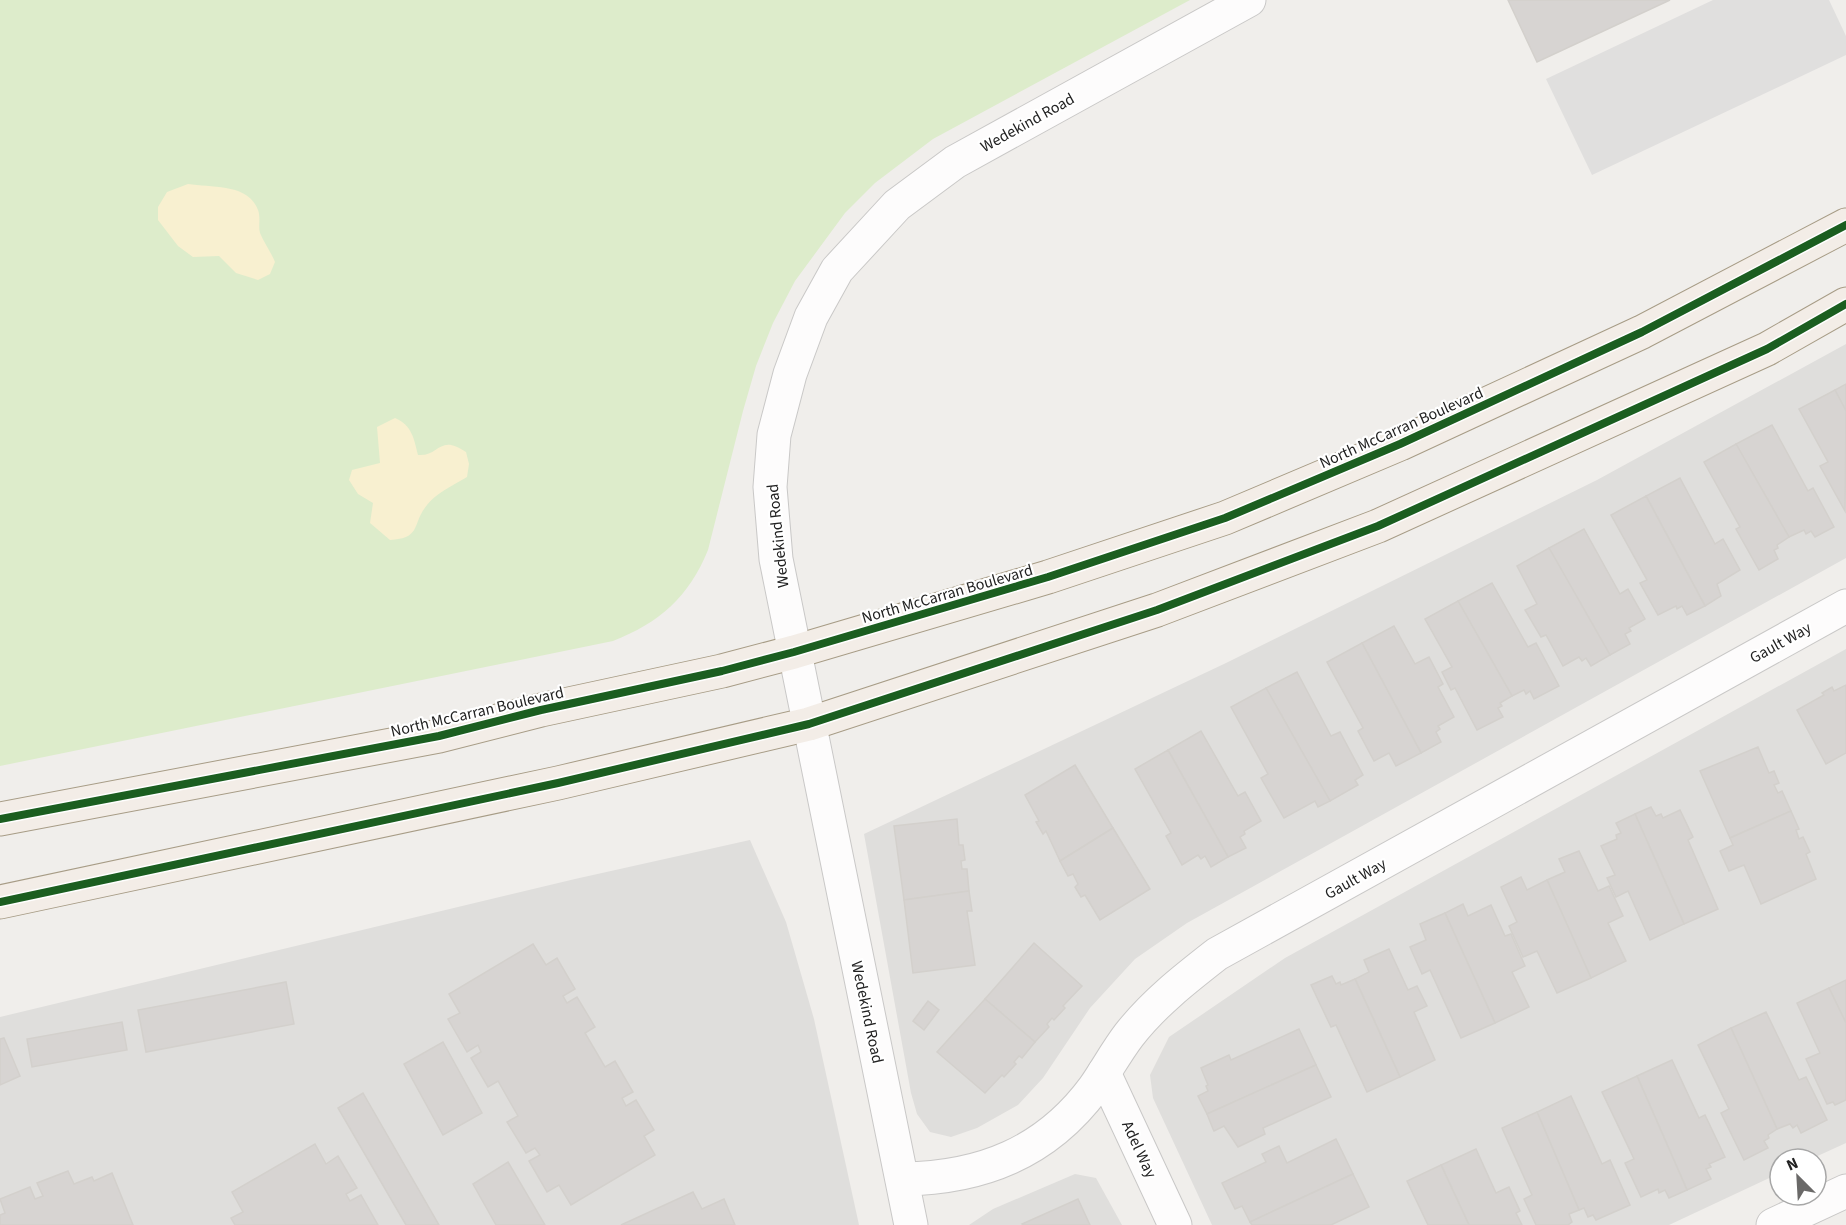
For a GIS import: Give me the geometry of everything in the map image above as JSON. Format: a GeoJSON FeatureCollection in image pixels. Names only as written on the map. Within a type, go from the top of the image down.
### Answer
{"type":"FeatureCollection","features":[{"type":"Feature","properties":{"kind":"main road","name":"North McCarran Boulevard"},"geometry":{"type":"LineString","coordinates":[[0,819],[439,736],[541,710],[722,671],[1048,577],[1225,518],[1400,444],[1642,332],[1846,225]]}},
{"type":"Feature","properties":{"kind":"main road"},"geometry":{"type":"LineString","coordinates":[[0,902],[558,783],[809,724],[1156,610],[1378,526],[1767,349],[1846,304]]}},
{"type":"Feature","properties":{"kind":"street","name":"Wedekind Road"},"geometry":{"type":"LineString","coordinates":[[911,1225],[776,559],[770,487],[774,435],[790,374],[811,316],[837,270],[897,205],[955,162],[1249,0]]}},
{"type":"Feature","properties":{"kind":"street","name":"Gault Way"},"geometry":{"type":"LineString","coordinates":[[903,1179],[942,1178],[981,1170],[1029,1149],[1065,1121],[1104,1072],[1129,1035],[1168,992],[1217,954],[1846,606]]}},
{"type":"Feature","properties":{"kind":"street","name":"Adel Way"},"geometry":{"type":"LineString","coordinates":[[1104,1072],[1175,1225]]}},
{"type":"Feature","properties":{"kind":"street"},"geometry":{"type":"LineString","coordinates":[[1773,1225],[1846,1191]]}},
{"type":"Feature","properties":{"kind":"shaded area"},"geometry":{"type":"Polygon","coordinates":[[[1713,0],[1829,0],[1846,36],[1846,55],[1592,175],[1546,79],[1713,0]]]}},
{"type":"Feature","properties":{"kind":"shaded area"},"geometry":{"type":"Polygon","coordinates":[[[1846,344],[1846,558],[1187,923],[1135,959],[1090,1008],[1043,1078],[1018,1105],[977,1128],[951,1137],[930,1132],[917,1114],[911,1093],[864,834],[1226,663],[1597,480],[1846,344]]]}},
{"type":"Feature","properties":{"kind":"shaded area"},"geometry":{"type":"Polygon","coordinates":[[[1846,649],[1846,1143],[1828,1151],[1828,1147],[1768,1147],[1768,1179],[1669,1225],[1212,1225],[1153,1098],[1150,1075],[1169,1037],[1285,958],[1846,649]]]}},
{"type":"Feature","properties":{"kind":"shaded area"},"geometry":{"type":"Polygon","coordinates":[[[750,840],[786,922],[814,1019],[859,1225],[0,1225],[0,1017],[575,879],[750,840]]]}},
{"type":"Feature","properties":{"kind":"shaded area"},"geometry":{"type":"Polygon","coordinates":[[[1075,1174],[1096,1178],[1122,1225],[969,1225],[993,1209],[1075,1174]]]}},
{"type":"Feature","properties":{"kind":"green space"},"geometry":{"type":"Polygon","coordinates":[[[0,0],[1190,0],[933,139],[875,183],[845,213],[795,281],[773,323],[756,366],[708,550],[700,567],[682,595],[645,626],[613,641],[0,766],[0,0]]]}},
{"type":"Feature","properties":{"kind":"sand"},"geometry":{"type":"Polygon","coordinates":[[[188,184],[228,188],[246,195],[253,201],[259,213],[260,233],[275,262],[270,274],[258,280],[236,273],[219,256],[193,257],[178,246],[158,220],[158,207],[167,192],[188,184]]]}},
{"type":"Feature","properties":{"kind":"sand"},"geometry":{"type":"Polygon","coordinates":[[[395,418],[409,429],[418,455],[425,455],[444,445],[450,445],[466,452],[469,464],[467,477],[431,501],[422,512],[412,533],[400,539],[390,540],[370,523],[373,503],[358,494],[349,480],[352,470],[380,463],[377,427],[395,418]]]}},
{"type":"Feature","properties":{"kind":"building"},"geometry":{"type":"Polygon","coordinates":[[[1508,0],[1670,0],[1537,62],[1508,0]]]}},
{"type":"Feature","properties":{"kind":"building"},"geometry":{"type":"Polygon","coordinates":[[[1846,384],[1846,411],[1835,390],[1846,384]]]}},
{"type":"Feature","properties":{"kind":"building"},"geometry":{"type":"Polygon","coordinates":[[[1835,390],[1846,411],[1845,511],[1820,466],[1828,462],[1799,409],[1835,390]]]}},
{"type":"Feature","properties":{"kind":"building"},"geometry":{"type":"Polygon","coordinates":[[[1772,425],[1808,491],[1813,488],[1834,527],[1815,537],[1811,531],[1806,534],[1804,530],[1789,537],[1736,444],[1772,425]]]}},
{"type":"Feature","properties":{"kind":"building"},"geometry":{"type":"Polygon","coordinates":[[[1736,444],[1789,537],[1777,545],[1778,548],[1774,550],[1778,559],[1759,570],[1736,529],[1740,527],[1704,462],[1736,444]]]}},
{"type":"Feature","properties":{"kind":"building"},"geometry":{"type":"Polygon","coordinates":[[[1680,478],[1715,544],[1723,539],[1740,570],[1717,584],[1721,596],[1705,606],[1646,496],[1680,478]]]}},
{"type":"Feature","properties":{"kind":"building"},"geometry":{"type":"Polygon","coordinates":[[[1646,496],[1705,606],[1687,615],[1682,606],[1677,609],[1676,606],[1658,615],[1640,583],[1647,580],[1611,515],[1646,496]]]}},
{"type":"Feature","properties":{"kind":"building"},"geometry":{"type":"Polygon","coordinates":[[[1584,529],[1620,594],[1628,589],[1645,619],[1629,628],[1631,631],[1625,634],[1630,644],[1610,655],[1549,548],[1584,529]]]}},
{"type":"Feature","properties":{"kind":"building"},"geometry":{"type":"Polygon","coordinates":[[[1549,548],[1610,655],[1591,666],[1586,658],[1582,661],[1579,657],[1563,666],[1546,635],[1541,637],[1525,610],[1537,604],[1517,566],[1549,548]]]}},
{"type":"Feature","properties":{"kind":"building"},"geometry":{"type":"Polygon","coordinates":[[[1492,583],[1528,647],[1536,643],[1559,686],[1534,699],[1530,691],[1526,694],[1524,690],[1512,696],[1458,601],[1492,583]]]}},
{"type":"Feature","properties":{"kind":"building"},"geometry":{"type":"Polygon","coordinates":[[[1458,601],[1512,696],[1500,703],[1502,706],[1498,708],[1503,717],[1477,730],[1455,688],[1451,690],[1442,672],[1452,667],[1425,619],[1458,601]]]}},
{"type":"Feature","properties":{"kind":"building"},"geometry":{"type":"Polygon","coordinates":[[[1394,626],[1415,664],[1429,657],[1443,684],[1438,687],[1454,717],[1438,726],[1440,729],[1436,732],[1441,742],[1421,753],[1362,643],[1394,626]]]}},
{"type":"Feature","properties":{"kind":"building"},"geometry":{"type":"Polygon","coordinates":[[[1362,643],[1421,753],[1396,766],[1389,753],[1374,761],[1358,731],[1363,728],[1327,662],[1362,643]]]}},
{"type":"Feature","properties":{"kind":"building"},"geometry":{"type":"Polygon","coordinates":[[[1297,672],[1331,736],[1340,732],[1363,775],[1355,780],[1358,785],[1330,801],[1266,688],[1297,672]]]}},
{"type":"Feature","properties":{"kind":"building"},"geometry":{"type":"Polygon","coordinates":[[[1846,685],[1846,753],[1826,764],[1797,710],[1824,695],[1822,693],[1832,687],[1834,691],[1846,685]]]}},
{"type":"Feature","properties":{"kind":"building"},"geometry":{"type":"Polygon","coordinates":[[[1266,688],[1330,801],[1318,807],[1315,801],[1284,818],[1261,778],[1268,774],[1231,707],[1266,688]]]}},
{"type":"Feature","properties":{"kind":"building"},"geometry":{"type":"Polygon","coordinates":[[[1201,731],[1238,796],[1245,792],[1261,821],[1244,831],[1245,834],[1240,837],[1246,848],[1228,857],[1168,750],[1201,731]]]}},
{"type":"Feature","properties":{"kind":"building"},"geometry":{"type":"Polygon","coordinates":[[[1758,747],[1769,773],[1774,771],[1779,783],[1774,785],[1778,793],[1782,791],[1791,811],[1730,838],[1700,771],[1758,747]]]}},
{"type":"Feature","properties":{"kind":"building"},"geometry":{"type":"Polygon","coordinates":[[[1168,750],[1228,857],[1211,867],[1205,856],[1201,859],[1198,855],[1182,865],[1166,836],[1171,833],[1135,769],[1168,750]]]}},
{"type":"Feature","properties":{"kind":"building"},"geometry":{"type":"Polygon","coordinates":[[[1075,765],[1113,828],[1060,861],[1046,831],[1043,834],[1036,822],[1039,821],[1025,795],[1075,765]]]}},
{"type":"Feature","properties":{"kind":"building"},"geometry":{"type":"Polygon","coordinates":[[[1651,807],[1656,816],[1661,814],[1663,818],[1680,810],[1693,837],[1688,840],[1718,909],[1684,924],[1635,814],[1651,807]]]}},
{"type":"Feature","properties":{"kind":"building"},"geometry":{"type":"Polygon","coordinates":[[[1791,811],[1799,829],[1796,830],[1799,839],[1803,837],[1810,852],[1806,854],[1816,879],[1761,904],[1744,865],[1729,871],[1720,851],[1733,845],[1730,838],[1791,811]]]}},
{"type":"Feature","properties":{"kind":"building"},"geometry":{"type":"Polygon","coordinates":[[[1635,814],[1684,924],[1650,940],[1628,891],[1616,897],[1607,878],[1615,875],[1601,846],[1617,839],[1616,835],[1621,833],[1616,823],[1635,814]]]}},
{"type":"Feature","properties":{"kind":"building"},"geometry":{"type":"Polygon","coordinates":[[[957,819],[959,845],[963,845],[965,860],[961,861],[962,869],[967,869],[969,891],[904,900],[894,826],[957,819]]]}},
{"type":"Feature","properties":{"kind":"building"},"geometry":{"type":"Polygon","coordinates":[[[1113,828],[1150,889],[1100,920],[1085,895],[1081,897],[1075,887],[1078,884],[1073,874],[1068,876],[1060,861],[1113,828]]]}},
{"type":"Feature","properties":{"kind":"building"},"geometry":{"type":"Polygon","coordinates":[[[1579,851],[1598,891],[1609,886],[1623,916],[1608,923],[1626,961],[1591,978],[1547,880],[1565,872],[1559,859],[1579,851]]]}},
{"type":"Feature","properties":{"kind":"building"},"geometry":{"type":"Polygon","coordinates":[[[1521,877],[1527,890],[1547,880],[1591,978],[1557,993],[1537,951],[1523,957],[1509,926],[1517,922],[1501,887],[1521,877]]]}},
{"type":"Feature","properties":{"kind":"building"},"geometry":{"type":"Polygon","coordinates":[[[969,891],[972,911],[967,911],[975,965],[913,973],[904,900],[969,891]]]}},
{"type":"Feature","properties":{"kind":"building"},"geometry":{"type":"Polygon","coordinates":[[[1463,904],[1468,916],[1491,905],[1505,936],[1511,934],[1525,966],[1512,972],[1529,1007],[1495,1023],[1445,913],[1463,904]]]}},
{"type":"Feature","properties":{"kind":"building"},"geometry":{"type":"Polygon","coordinates":[[[1445,913],[1495,1023],[1461,1038],[1430,970],[1422,974],[1410,947],[1426,940],[1420,924],[1445,913]]]}},
{"type":"Feature","properties":{"kind":"building"},"geometry":{"type":"Polygon","coordinates":[[[1034,943],[1082,986],[1063,1006],[1065,1008],[1054,1020],[1052,1018],[1047,1024],[1049,1027],[1035,1042],[985,999],[1034,943]]]}},
{"type":"Feature","properties":{"kind":"building"},"geometry":{"type":"Polygon","coordinates":[[[533,944],[546,965],[557,958],[575,989],[563,996],[567,1003],[577,997],[595,1027],[585,1033],[605,1067],[615,1061],[633,1092],[622,1098],[626,1106],[636,1100],[654,1130],[644,1136],[655,1155],[571,1205],[559,1185],[547,1192],[529,1161],[540,1155],[535,1148],[526,1153],[507,1122],[518,1116],[498,1081],[488,1087],[471,1058],[481,1052],[478,1045],[467,1052],[448,1019],[460,1013],[449,994],[533,944]]]}},
{"type":"Feature","properties":{"kind":"building"},"geometry":{"type":"Polygon","coordinates":[[[1389,949],[1408,990],[1417,986],[1427,1006],[1414,1012],[1435,1060],[1400,1077],[1355,979],[1369,972],[1364,960],[1389,949]]]}},
{"type":"Feature","properties":{"kind":"building"},"geometry":{"type":"Polygon","coordinates":[[[1332,976],[1336,984],[1340,982],[1341,985],[1355,979],[1400,1077],[1367,1092],[1336,1025],[1331,1027],[1311,985],[1332,976]]]}},
{"type":"Feature","properties":{"kind":"building"},"geometry":{"type":"Polygon","coordinates":[[[1846,980],[1846,1023],[1829,988],[1846,980]]]}},
{"type":"Feature","properties":{"kind":"building"},"geometry":{"type":"Polygon","coordinates":[[[286,982],[294,1024],[146,1052],[138,1010],[286,982]]]}},
{"type":"Feature","properties":{"kind":"building"},"geometry":{"type":"Polygon","coordinates":[[[1829,988],[1846,1023],[1846,1100],[1835,1105],[1833,1102],[1827,1104],[1806,1059],[1820,1053],[1797,1003],[1829,988]]]}},
{"type":"Feature","properties":{"kind":"building"},"geometry":{"type":"Polygon","coordinates":[[[985,999],[1035,1042],[1022,1058],[1019,1056],[1014,1062],[1016,1064],[1004,1077],[1002,1075],[985,1093],[937,1052],[985,999]]]}},
{"type":"Feature","properties":{"kind":"building"},"geometry":{"type":"Polygon","coordinates":[[[928,1001],[939,1010],[924,1030],[913,1021],[928,1001]]]}},
{"type":"Feature","properties":{"kind":"building"},"geometry":{"type":"Polygon","coordinates":[[[1766,1012],[1799,1080],[1806,1077],[1827,1120],[1801,1133],[1797,1125],[1793,1128],[1790,1124],[1777,1129],[1731,1028],[1766,1012]]]}},
{"type":"Feature","properties":{"kind":"building"},"geometry":{"type":"Polygon","coordinates":[[[122,1022],[127,1050],[32,1067],[27,1039],[122,1022]]]}},
{"type":"Feature","properties":{"kind":"building"},"geometry":{"type":"Polygon","coordinates":[[[1731,1028],[1777,1129],[1764,1141],[1768,1148],[1744,1160],[1721,1113],[1729,1109],[1698,1045],[1731,1028]]]}},
{"type":"Feature","properties":{"kind":"building"},"geometry":{"type":"Polygon","coordinates":[[[1299,1029],[1316,1065],[1207,1114],[1198,1096],[1208,1091],[1201,1068],[1229,1055],[1231,1060],[1299,1029]]]}},
{"type":"Feature","properties":{"kind":"building"},"geometry":{"type":"Polygon","coordinates":[[[4,1038],[20,1076],[0,1085],[0,1039],[4,1038]]]}},
{"type":"Feature","properties":{"kind":"building"},"geometry":{"type":"Polygon","coordinates":[[[443,1042],[482,1113],[443,1135],[404,1064],[443,1042]]]}},
{"type":"Feature","properties":{"kind":"building"},"geometry":{"type":"Polygon","coordinates":[[[1672,1060],[1699,1118],[1705,1115],[1725,1157],[1709,1164],[1711,1167],[1706,1169],[1711,1179],[1687,1190],[1637,1076],[1672,1060]]]}},
{"type":"Feature","properties":{"kind":"building"},"geometry":{"type":"Polygon","coordinates":[[[1316,1065],[1331,1097],[1263,1128],[1265,1134],[1238,1147],[1224,1126],[1214,1131],[1207,1114],[1316,1065]]]}},
{"type":"Feature","properties":{"kind":"building"},"geometry":{"type":"Polygon","coordinates":[[[1637,1076],[1687,1190],[1669,1198],[1665,1190],[1659,1193],[1658,1189],[1641,1197],[1625,1163],[1634,1159],[1602,1092],[1637,1076]]]}},
{"type":"Feature","properties":{"kind":"building"},"geometry":{"type":"Polygon","coordinates":[[[363,1093],[439,1225],[406,1225],[338,1108],[363,1093]]]}},
{"type":"Feature","properties":{"kind":"building"},"geometry":{"type":"Polygon","coordinates":[[[1571,1096],[1602,1164],[1610,1160],[1630,1205],[1596,1220],[1593,1215],[1588,1217],[1584,1208],[1579,1210],[1537,1112],[1571,1096]]]}},
{"type":"Feature","properties":{"kind":"building"},"geometry":{"type":"Polygon","coordinates":[[[1537,1112],[1579,1210],[1569,1214],[1572,1222],[1568,1225],[1536,1225],[1524,1199],[1532,1195],[1502,1128],[1537,1112]]]}},
{"type":"Feature","properties":{"kind":"building"},"geometry":{"type":"Polygon","coordinates":[[[1336,1139],[1353,1174],[1250,1222],[1242,1206],[1235,1209],[1222,1183],[1266,1162],[1262,1154],[1279,1146],[1287,1163],[1336,1139]]]}},
{"type":"Feature","properties":{"kind":"building"},"geometry":{"type":"Polygon","coordinates":[[[315,1144],[326,1164],[338,1156],[357,1188],[346,1194],[350,1201],[361,1195],[378,1225],[235,1225],[231,1218],[243,1212],[232,1192],[315,1144]]]}},
{"type":"Feature","properties":{"kind":"building"},"geometry":{"type":"Polygon","coordinates":[[[1476,1149],[1496,1193],[1509,1187],[1520,1211],[1516,1213],[1522,1225],[1469,1225],[1441,1165],[1476,1149]]]}},
{"type":"Feature","properties":{"kind":"building"},"geometry":{"type":"Polygon","coordinates":[[[508,1162],[545,1225],[496,1225],[473,1184],[508,1162]]]}},
{"type":"Feature","properties":{"kind":"building"},"geometry":{"type":"Polygon","coordinates":[[[1441,1165],[1469,1225],[1428,1225],[1407,1181],[1441,1165]]]}},
{"type":"Feature","properties":{"kind":"building"},"geometry":{"type":"Polygon","coordinates":[[[68,1171],[74,1184],[92,1177],[94,1181],[112,1173],[133,1225],[0,1225],[0,1215],[5,1213],[0,1199],[30,1187],[35,1199],[43,1196],[37,1183],[68,1171]]]}},
{"type":"Feature","properties":{"kind":"building"},"geometry":{"type":"Polygon","coordinates":[[[1353,1174],[1369,1207],[1331,1225],[1252,1225],[1250,1222],[1353,1174]]]}},
{"type":"Feature","properties":{"kind":"building"},"geometry":{"type":"Polygon","coordinates":[[[693,1192],[702,1209],[724,1199],[735,1225],[621,1225],[693,1192]]]}},
{"type":"Feature","properties":{"kind":"building"},"geometry":{"type":"Polygon","coordinates":[[[1078,1199],[1090,1225],[1022,1224],[1078,1199]]]}},
{"type":"Feature","properties":{"kind":"cycle path"},"geometry":{"type":"LineString","coordinates":[[0,819],[439,736],[541,710],[722,671],[1048,577],[1225,518],[1400,444],[1642,332],[1846,225]]}},
{"type":"Feature","properties":{"kind":"cycle path"},"geometry":{"type":"LineString","coordinates":[[0,902],[558,783],[809,724],[1157,610],[1378,526],[1767,349],[1846,304]]}}]}
